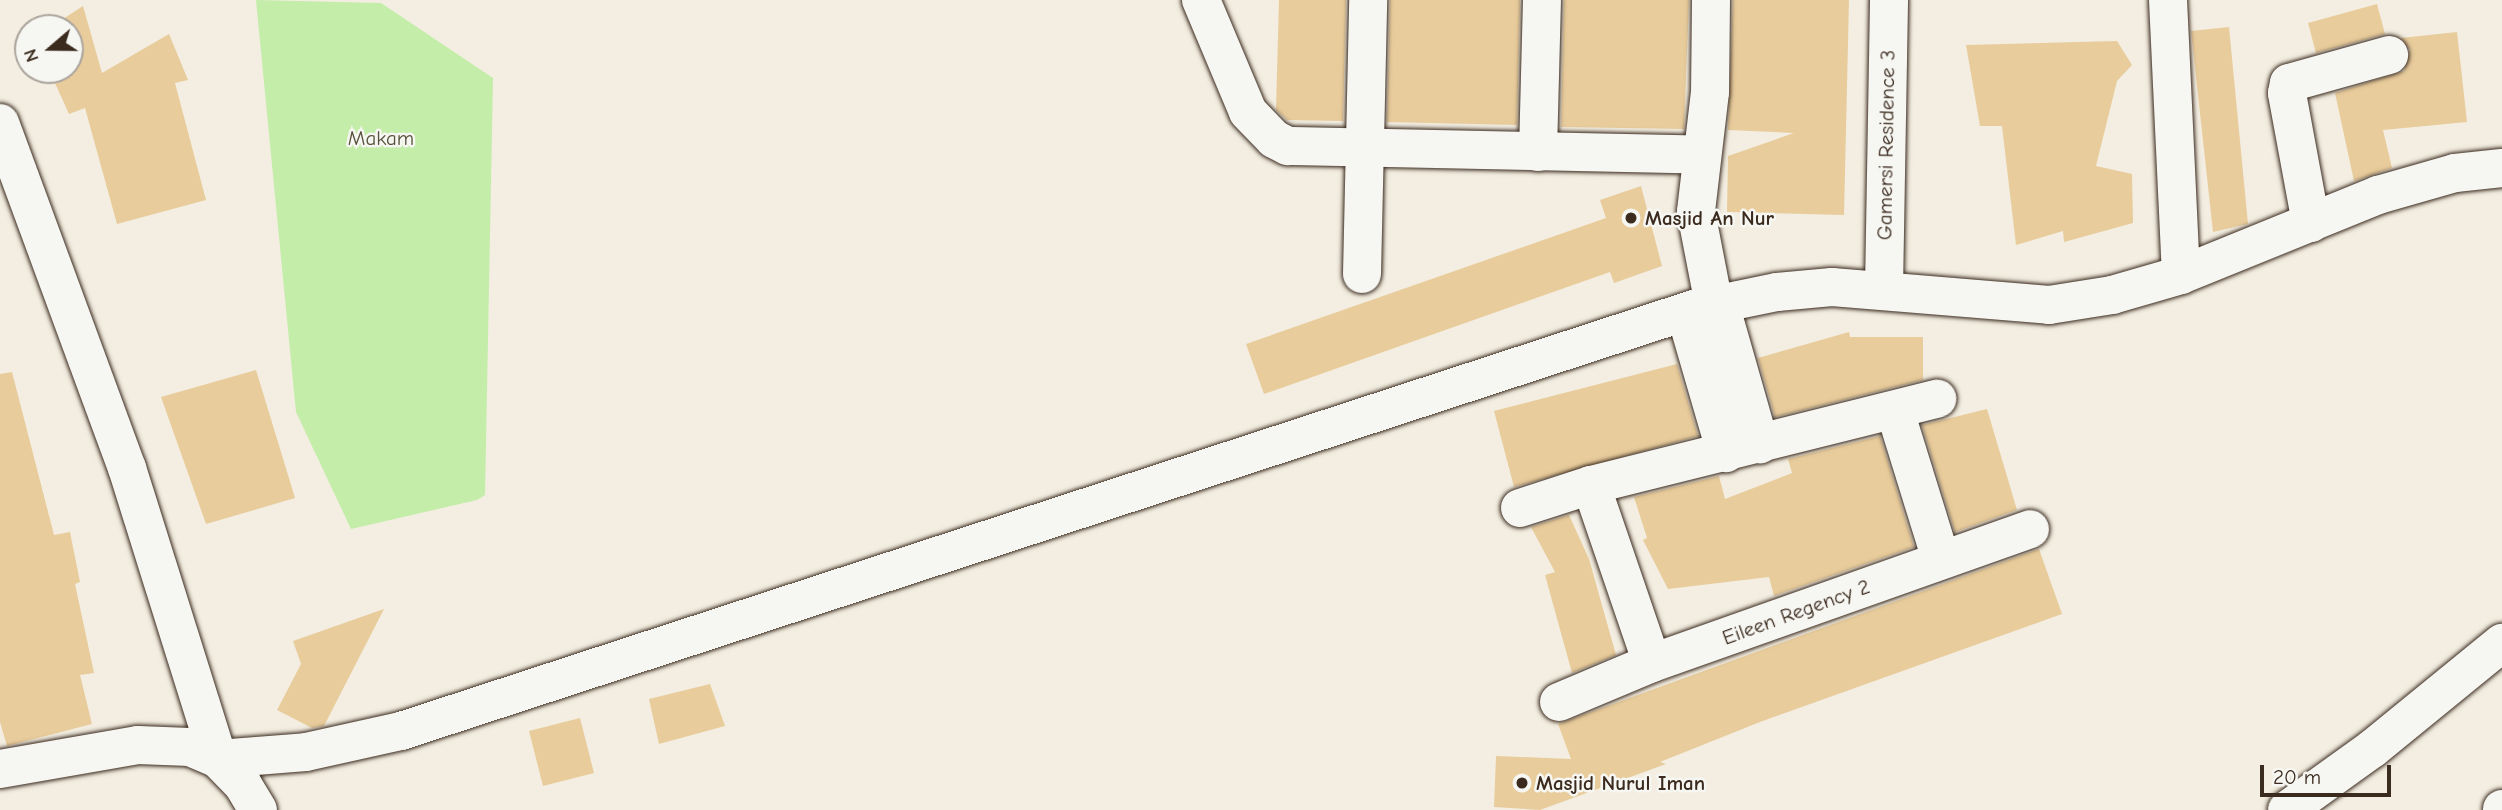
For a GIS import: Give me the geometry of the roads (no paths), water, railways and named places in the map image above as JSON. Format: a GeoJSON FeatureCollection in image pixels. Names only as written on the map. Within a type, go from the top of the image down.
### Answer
{"type":"FeatureCollection","features":[{"type":"Feature","properties":{"kind":"street"},"geometry":{"type":"LineString","coordinates":[[1201,0],[1222,57],[1260,127],[1288,146],[1701,155]]}},
{"type":"Feature","properties":{"kind":"street"},"geometry":{"type":"LineString","coordinates":[[1362,274],[1368,0]]}},
{"type":"Feature","properties":{"kind":"street"},"geometry":{"type":"LineString","coordinates":[[1538,152],[1542,0]]}},
{"type":"Feature","properties":{"kind":"street"},"geometry":{"type":"LineString","coordinates":[[1711,0],[1710,92],[1696,212],[1706,307],[1743,448]]}},
{"type":"Feature","properties":{"kind":"street","name":"Gamersi Residence 3"},"geometry":{"type":"LineString","coordinates":[[1884,289],[1889,0]]}},
{"type":"Feature","properties":{"kind":"street"},"geometry":{"type":"LineString","coordinates":[[2168,0],[2181,275]]}},
{"type":"Feature","properties":{"kind":"street"},"geometry":{"type":"LineString","coordinates":[[2311,223],[2287,93],[2289,83],[2389,55]]}},
{"type":"Feature","properties":{"kind":"street"},"geometry":{"type":"LineString","coordinates":[[0,123],[127,468],[196,678],[218,759]]}},
{"type":"Feature","properties":{"kind":"street"},"geometry":{"type":"LineString","coordinates":[[218,759],[306,752],[401,731],[1706,307],[1818,289],[1884,289],[2049,305],[2112,295],[2181,275],[2378,195],[2455,173],[2502,168]]}},
{"type":"Feature","properties":{"kind":"street"},"geometry":{"type":"LineString","coordinates":[[1520,508],[1591,485],[1937,400]]}},
{"type":"Feature","properties":{"kind":"street"},"geometry":{"type":"LineString","coordinates":[[1895,411],[1941,560]]}},
{"type":"Feature","properties":{"kind":"street"},"geometry":{"type":"LineString","coordinates":[[1591,485],[1652,663]]}},
{"type":"Feature","properties":{"kind":"street","name":"Eileen Regency 2"},"geometry":{"type":"LineString","coordinates":[[1559,702],[1652,663],[2031,529]]}},
{"type":"Feature","properties":{"kind":"street"},"geometry":{"type":"LineString","coordinates":[[2287,810],[2372,749],[2502,643]]}},
{"type":"Feature","properties":{"kind":"street"},"geometry":{"type":"LineString","coordinates":[[0,769],[163,743],[190,747],[218,759],[243,785],[258,810]]}},
{"type":"Feature","properties":{"kind":"place","name":"Masjid An Nur"},"geometry":{"type":"Point","coordinates":[1631,218]}},
{"type":"Feature","properties":{"kind":"place","name":"Masjid Nurul Iman"},"geometry":{"type":"Point","coordinates":[1522,783]}},
{"type":"Feature","properties":{"kind":"park label","name":"Makam"},"geometry":{"type":"Point","coordinates":[381,138]}}]}
